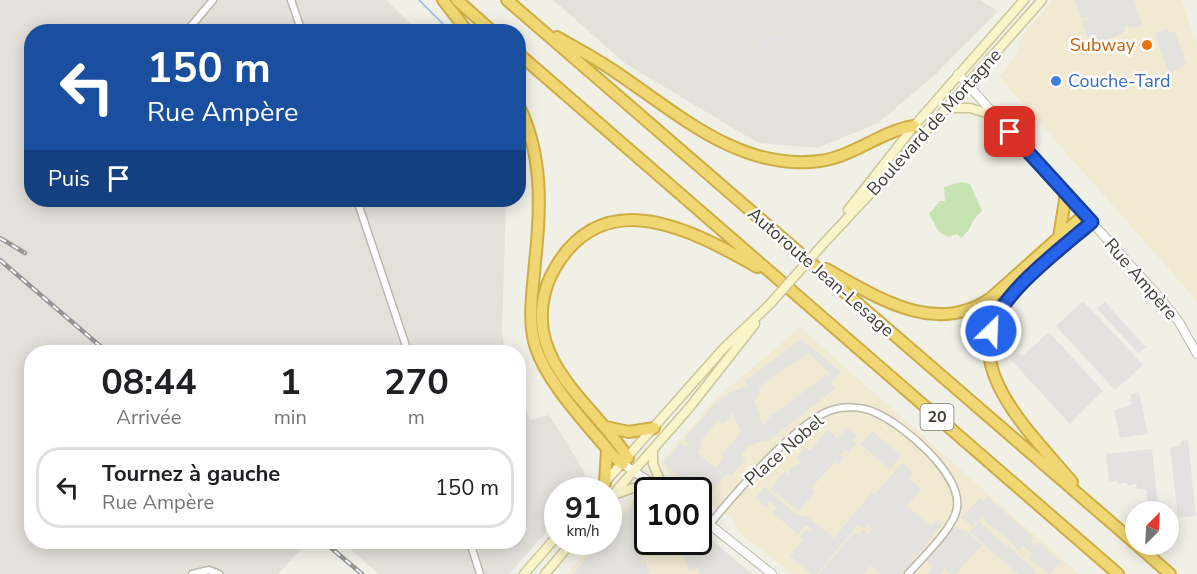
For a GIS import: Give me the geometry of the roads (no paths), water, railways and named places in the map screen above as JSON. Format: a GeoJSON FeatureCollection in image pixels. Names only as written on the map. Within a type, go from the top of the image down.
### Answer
{"type":"FeatureCollection","features":[{"type":"Feature","properties":{"kind":"highway"},"geometry":{"type":"LineString","coordinates":[[443,0],[462,24]]}},
{"type":"Feature","properties":{"kind":"highway"},"geometry":{"type":"LineString","coordinates":[[457,0],[484,24]]}},
{"type":"Feature","properties":{"kind":"highway","name":"Autoroute Jean-Lesage"},"geometry":{"type":"LineString","coordinates":[[507,0],[1125,535]]}},
{"type":"Feature","properties":{"kind":"highway"},"geometry":{"type":"LineString","coordinates":[[536,25],[607,66],[717,139],[755,156],[786,162],[826,160],[862,148],[899,128],[914,126]]}},
{"type":"Feature","properties":{"kind":"highway","name":"Autoroute Jean-Lesage"},"geometry":{"type":"LineString","coordinates":[[526,60],[1119,574]]}},
{"type":"Feature","properties":{"kind":"highway"},"geometry":{"type":"LineString","coordinates":[[526,124],[532,140],[540,186],[540,220],[531,306],[536,345],[549,375],[607,448],[626,461]]}},
{"type":"Feature","properties":{"kind":"highway"},"geometry":{"type":"LineString","coordinates":[[1059,237],[1066,194]]}},
{"type":"Feature","properties":{"kind":"highway"},"geometry":{"type":"LineString","coordinates":[[806,258],[893,304],[926,315],[946,315],[966,312],[991,298],[1059,237],[1088,218]]}},
{"type":"Feature","properties":{"kind":"highway"},"geometry":{"type":"LineString","coordinates":[[1088,218],[1005,302],[994,320],[989,346],[992,371],[1001,392],[1091,506]]}},
{"type":"Feature","properties":{"kind":"highway"},"geometry":{"type":"LineString","coordinates":[[626,461],[606,427],[560,370],[545,339],[543,306],[546,288],[558,262],[573,245],[590,233],[611,224],[630,220],[656,221],[705,238],[777,278]]}},
{"type":"Feature","properties":{"kind":"highway"},"geometry":{"type":"LineString","coordinates":[[606,427],[633,432],[654,428]]}},
{"type":"Feature","properties":{"kind":"highway"},"geometry":{"type":"LineString","coordinates":[[603,477],[607,448]]}},
{"type":"Feature","properties":{"kind":"highway"},"geometry":{"type":"LineString","coordinates":[[1097,555],[1110,574]]}},
{"type":"Feature","properties":{"kind":"highway","name":"Autoroute Jean-Lesage"},"geometry":{"type":"LineString","coordinates":[[1148,555],[1170,574]]}},
{"type":"Feature","properties":{"kind":"main road","name":"Boulevard de Mortagne"},"geometry":{"type":"LineString","coordinates":[[825,242],[914,126],[1024,0]]}},
{"type":"Feature","properties":{"kind":"main road","name":"Boulevard de Mortagne"},"geometry":{"type":"LineString","coordinates":[[622,484],[770,304],[1042,0]]}},
{"type":"Feature","properties":{"kind":"main road"},"geometry":{"type":"LineString","coordinates":[[946,108],[970,108],[996,116]]}},
{"type":"Feature","properties":{"kind":"main road","name":"Boulevard de Mortagne"},"geometry":{"type":"LineString","coordinates":[[611,477],[724,348],[770,304]]}},
{"type":"Feature","properties":{"kind":"main road"},"geometry":{"type":"LineString","coordinates":[[653,449],[653,464],[658,477]]}},
{"type":"Feature","properties":{"kind":"main road"},"geometry":{"type":"LineString","coordinates":[[524,574],[544,551]]}},
{"type":"Feature","properties":{"kind":"main road"},"geometry":{"type":"LineString","coordinates":[[545,574],[561,555]]}},
{"type":"Feature","properties":{"kind":"street"},"geometry":{"type":"LineString","coordinates":[[193,24],[213,0]]}},
{"type":"Feature","properties":{"kind":"street"},"geometry":{"type":"LineString","coordinates":[[291,0],[299,24]]}},
{"type":"Feature","properties":{"kind":"street","name":"Rue Ampère"},"geometry":{"type":"LineString","coordinates":[[958,74],[1171,311],[1197,354]]}},
{"type":"Feature","properties":{"kind":"street"},"geometry":{"type":"LineString","coordinates":[[359,207],[406,345]]}},
{"type":"Feature","properties":{"kind":"street","name":"Place Nobel"},"geometry":{"type":"LineString","coordinates":[[712,522],[762,466],[813,420],[829,411],[843,408],[873,411],[902,430],[936,460],[950,478],[957,497],[953,519],[908,574]]}},
{"type":"Feature","properties":{"kind":"street"},"geometry":{"type":"LineString","coordinates":[[626,461],[644,477]]}},
{"type":"Feature","properties":{"kind":"street"},"geometry":{"type":"LineString","coordinates":[[712,526],[772,574]]}},
{"type":"Feature","properties":{"kind":"street"},"geometry":{"type":"LineString","coordinates":[[472,549],[480,574]]}},
{"type":"Feature","properties":{"kind":"street"},"geometry":{"type":"LineString","coordinates":[[192,574],[209,570],[219,574]]}},
{"type":"Feature","properties":{"kind":"waterway"},"geometry":{"type":"LineString","coordinates":[[419,0],[443,24]]}},
{"type":"Feature","properties":{"kind":"railway"},"geometry":{"type":"LineString","coordinates":[[0,238],[25,253]]}},
{"type":"Feature","properties":{"kind":"railway"},"geometry":{"type":"LineString","coordinates":[[0,260],[99,345]]}},
{"type":"Feature","properties":{"kind":"railway"},"geometry":{"type":"LineString","coordinates":[[332,549],[362,574]]}},
{"type":"Feature","properties":{"kind":"place","name":"Subway"},"geometry":{"type":"Point","coordinates":[1147,45]}},
{"type":"Feature","properties":{"kind":"place","name":"Couche-Tard"},"geometry":{"type":"Point","coordinates":[1056,81]}}]}
